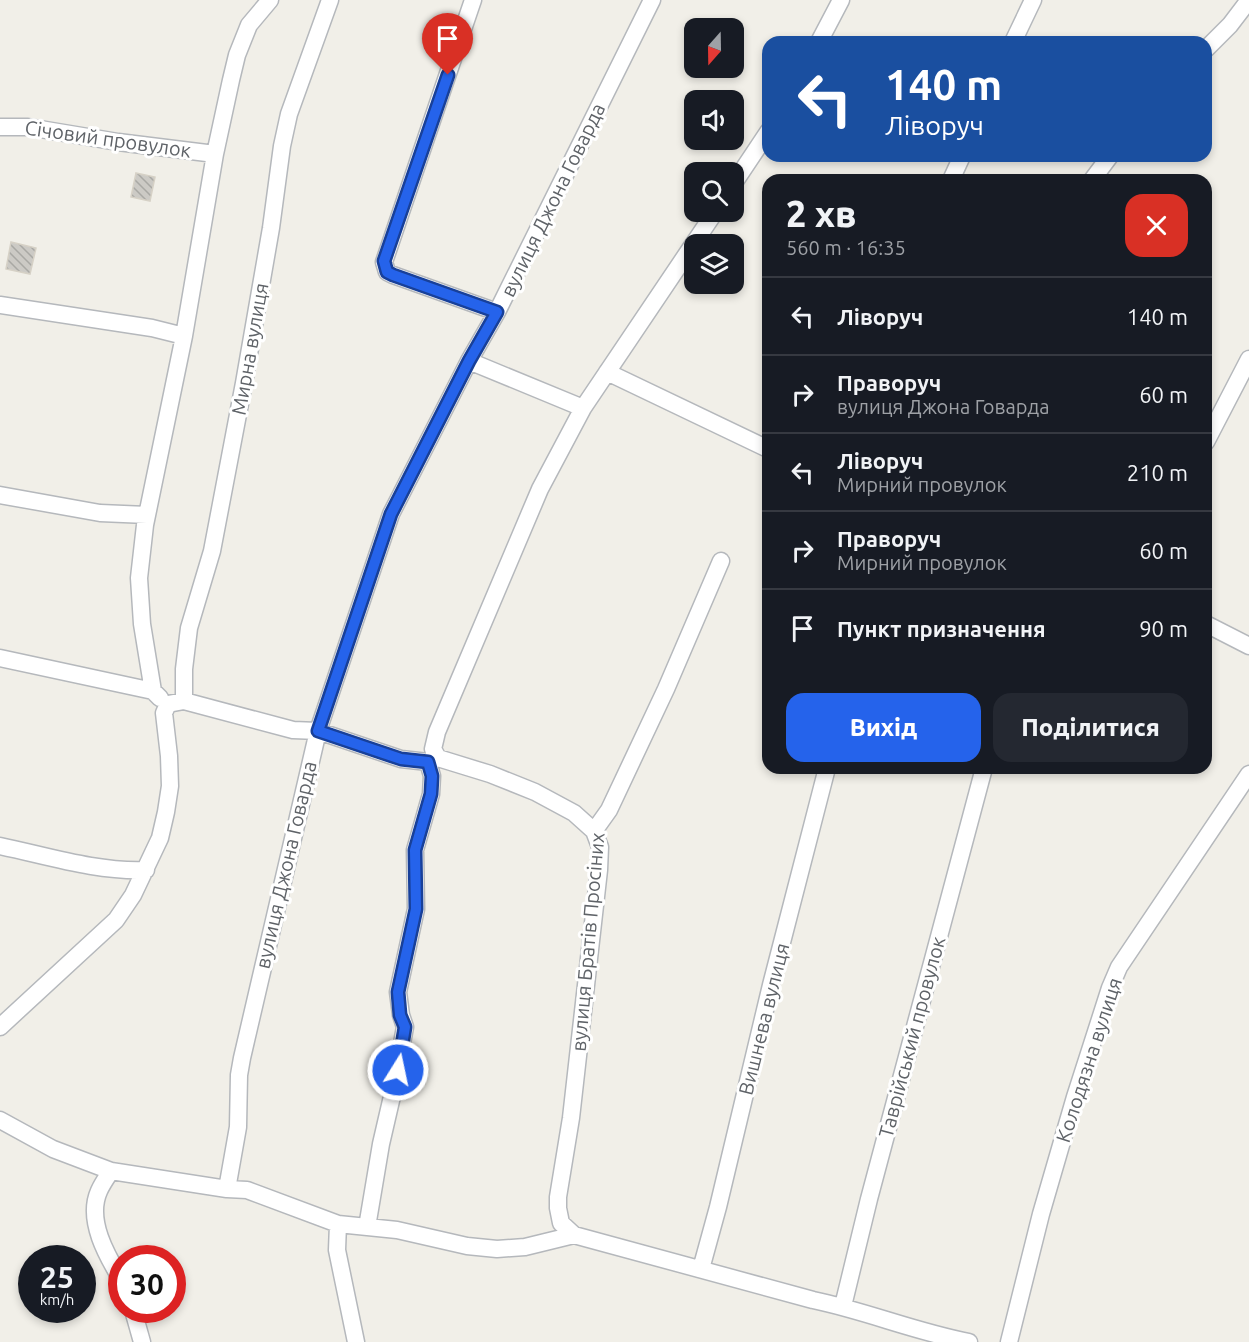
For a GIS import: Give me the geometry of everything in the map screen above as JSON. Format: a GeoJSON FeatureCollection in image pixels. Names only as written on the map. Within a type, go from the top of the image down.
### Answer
{"type":"FeatureCollection","features":[{"type":"Feature","properties":{"kind":"street"},"geometry":{"type":"LineString","coordinates":[[153,691],[142,624],[139,578],[147,515],[184,336],[215,154],[237,55],[249,25],[270,0]]}},
{"type":"Feature","properties":{"kind":"street","name":"Мирна вулиця"},"geometry":{"type":"LineString","coordinates":[[0,1027],[116,920],[133,895],[160,838],[170,786],[164,714],[176,703],[184,669],[189,628],[212,550],[244,383],[289,114],[330,0]]}},
{"type":"Feature","properties":{"kind":"street"},"geometry":{"type":"LineString","coordinates":[[473,0],[384,261],[387,272],[393,275],[497,312]]}},
{"type":"Feature","properties":{"kind":"street","name":"вулиця Джона Говарда"},"geometry":{"type":"LineString","coordinates":[[227,1189],[238,1127],[239,1075],[242,1058],[318,731],[391,514],[469,361],[497,312],[652,0]]}},
{"type":"Feature","properties":{"kind":"street"},"geometry":{"type":"LineString","coordinates":[[822,36],[841,0]]}},
{"type":"Feature","properties":{"kind":"street"},"geometry":{"type":"LineString","coordinates":[[1016,36],[1033,0]]}},
{"type":"Feature","properties":{"kind":"street"},"geometry":{"type":"LineString","coordinates":[[1212,43],[1230,25],[1249,0]]}},
{"type":"Feature","properties":{"kind":"street","name":"Січовий провулок"},"geometry":{"type":"LineString","coordinates":[[0,127],[39,128],[118,142],[215,154]]}},
{"type":"Feature","properties":{"kind":"street"},"geometry":{"type":"LineString","coordinates":[[744,168],[762,141]]}},
{"type":"Feature","properties":{"kind":"street"},"geometry":{"type":"LineString","coordinates":[[367,1227],[405,1027],[400,1015],[398,992],[416,909],[415,850],[431,794],[433,749],[437,732],[540,489],[583,408],[708,222]]}},
{"type":"Feature","properties":{"kind":"street"},"geometry":{"type":"LineString","coordinates":[[0,305],[152,328],[184,336]]}},
{"type":"Feature","properties":{"kind":"street"},"geometry":{"type":"LineString","coordinates":[[1212,430],[1249,359]]}},
{"type":"Feature","properties":{"kind":"street"},"geometry":{"type":"LineString","coordinates":[[469,361],[583,408]]}},
{"type":"Feature","properties":{"kind":"street"},"geometry":{"type":"LineString","coordinates":[[607,372],[762,446]]}},
{"type":"Feature","properties":{"kind":"street"},"geometry":{"type":"LineString","coordinates":[[0,495],[100,513],[147,515]]}},
{"type":"Feature","properties":{"kind":"street","name":"вулиця Братів Просіних"},"geometry":{"type":"LineString","coordinates":[[574,1235],[561,1223],[558,1208],[571,1118],[599,870],[600,847],[594,831],[609,810],[666,689],[721,561]]}},
{"type":"Feature","properties":{"kind":"street"},"geometry":{"type":"LineString","coordinates":[[1212,627],[1249,646]]}},
{"type":"Feature","properties":{"kind":"street"},"geometry":{"type":"LineString","coordinates":[[0,657],[153,691],[176,703],[293,730],[318,731],[401,759],[433,760],[490,774],[535,792],[574,813],[594,831]]}},
{"type":"Feature","properties":{"kind":"street","name":"Вишнева вулиця"},"geometry":{"type":"LineString","coordinates":[[701,1269],[825,774]]}},
{"type":"Feature","properties":{"kind":"street","name":"Таврійський провулок"},"geometry":{"type":"LineString","coordinates":[[843,1306],[869,1199],[982,774]]}},
{"type":"Feature","properties":{"kind":"street","name":"Колодязна вулиця"},"geometry":{"type":"LineString","coordinates":[[1009,1342],[1041,1214],[1110,988],[1119,967],[1249,774]]}},
{"type":"Feature","properties":{"kind":"street"},"geometry":{"type":"LineString","coordinates":[[0,846],[76,863],[126,871],[146,870]]}},
{"type":"Feature","properties":{"kind":"street"},"geometry":{"type":"LineString","coordinates":[[0,1120],[53,1149],[111,1171],[247,1190],[338,1224],[397,1230],[467,1246],[497,1249],[525,1246],[574,1235],[813,1300],[843,1306],[946,1338],[969,1342]]}},
{"type":"Feature","properties":{"kind":"street"},"geometry":{"type":"LineString","coordinates":[[108,1258],[97,1232],[98,1193],[111,1171]]}},
{"type":"Feature","properties":{"kind":"street"},"geometry":{"type":"LineString","coordinates":[[338,1224],[337,1251],[356,1342]]}},
{"type":"Feature","properties":{"kind":"street"},"geometry":{"type":"LineString","coordinates":[[136,1323],[141,1342]]}},
{"type":"Feature","properties":{"kind":"building"},"geometry":{"type":"Polygon","coordinates":[[[136,173],[155,177],[150,201],[131,197],[136,173]]]}},
{"type":"Feature","properties":{"kind":"building"},"geometry":{"type":"Polygon","coordinates":[[[11,242],[36,248],[30,274],[6,269],[11,242]]]}},
{"type":"Feature","properties":{"kind":"route"},"geometry":{"type":"LineString","coordinates":[[398,1070],[405,1027],[400,1015],[398,992],[416,909],[415,850],[431,794],[432,776],[428,762],[401,759],[318,731],[391,514],[469,361],[497,312],[393,275],[387,272],[385,267],[384,255],[448,75]]}}]}
